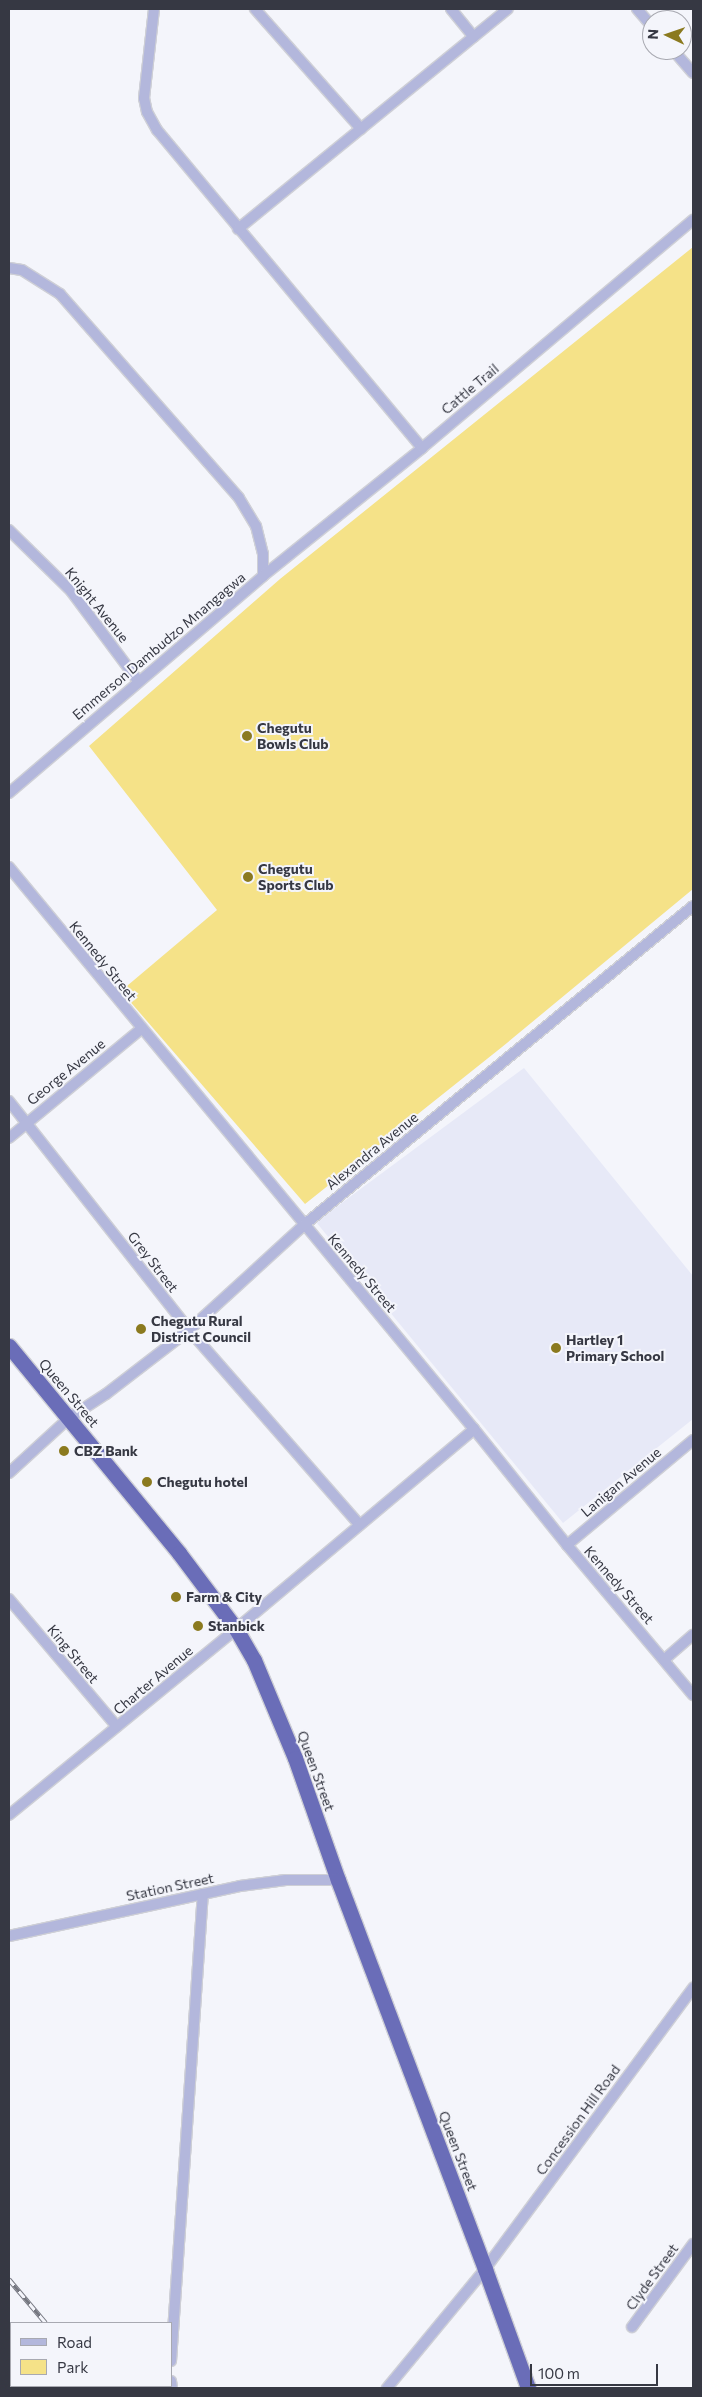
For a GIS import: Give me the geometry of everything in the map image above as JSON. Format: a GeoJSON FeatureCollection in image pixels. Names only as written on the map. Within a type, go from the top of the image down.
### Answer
{"type":"FeatureCollection","features":[{"type":"Feature","properties":{"kind":"highway","name":"Queen Street"},"geometry":{"type":"LineString","coordinates":[[9,1346],[179,1553],[236,1629],[254,1660],[295,1758],[338,1880],[486,2269],[528,2388]]}},
{"type":"Feature","properties":{"kind":"street"},"geometry":{"type":"LineString","coordinates":[[154,9],[144,98],[147,112],[157,130],[422,448]]}},
{"type":"Feature","properties":{"kind":"street"},"geometry":{"type":"LineString","coordinates":[[255,9],[361,129]]}},
{"type":"Feature","properties":{"kind":"street"},"geometry":{"type":"LineString","coordinates":[[451,9],[474,37]]}},
{"type":"Feature","properties":{"kind":"street"},"geometry":{"type":"LineString","coordinates":[[238,229],[508,9]]}},
{"type":"Feature","properties":{"kind":"street"},"geometry":{"type":"LineString","coordinates":[[682,60],[693,73]]}},
{"type":"Feature","properties":{"kind":"street","name":"Cattle Trail"},"geometry":{"type":"LineString","coordinates":[[263,576],[422,448],[693,220]]}},
{"type":"Feature","properties":{"kind":"street","name":"Emmerson Dambudzo Mnangagwa"},"geometry":{"type":"LineString","coordinates":[[9,268],[22,270],[60,294],[239,498],[256,526],[263,554],[263,576],[9,793]]}},
{"type":"Feature","properties":{"kind":"street","name":"Knight Avenue"},"geometry":{"type":"LineString","coordinates":[[9,530],[71,591],[138,681]]}},
{"type":"Feature","properties":{"kind":"street","name":"Kennedy Street"},"geometry":{"type":"LineString","coordinates":[[9,867],[141,1029],[474,1429],[566,1545],[665,1659],[693,1695]]}},
{"type":"Feature","properties":{"kind":"street","name":"Alexandra Avenue"},"geometry":{"type":"LineString","coordinates":[[9,1473],[69,1418],[106,1394],[189,1330],[304,1225],[693,906]]}},
{"type":"Feature","properties":{"kind":"street","name":"George Avenue"},"geometry":{"type":"LineString","coordinates":[[9,1138],[141,1029]]}},
{"type":"Feature","properties":{"kind":"street","name":"Grey Street"},"geometry":{"type":"LineString","coordinates":[[9,1101],[189,1330],[360,1525]]}},
{"type":"Feature","properties":{"kind":"street","name":"Charter Avenue"},"geometry":{"type":"LineString","coordinates":[[9,1815],[236,1629],[474,1429]]}},
{"type":"Feature","properties":{"kind":"street","name":"Lanigan Avenue"},"geometry":{"type":"LineString","coordinates":[[566,1545],[693,1440]]}},
{"type":"Feature","properties":{"kind":"street","name":"King Street"},"geometry":{"type":"LineString","coordinates":[[9,1599],[117,1727]]}},
{"type":"Feature","properties":{"kind":"street"},"geometry":{"type":"LineString","coordinates":[[665,1659],[693,1635]]}},
{"type":"Feature","properties":{"kind":"street","name":"Station Street"},"geometry":{"type":"LineString","coordinates":[[9,1936],[203,1894],[286,1880],[338,1880]]}},
{"type":"Feature","properties":{"kind":"street"},"geometry":{"type":"LineString","coordinates":[[172,2346],[203,1894]]}},
{"type":"Feature","properties":{"kind":"street","name":"Concession Hill Road"},"geometry":{"type":"LineString","coordinates":[[387,2388],[486,2269],[693,1988]]}},
{"type":"Feature","properties":{"kind":"street","name":"Clyde Street"},"geometry":{"type":"LineString","coordinates":[[632,2327],[693,2244]]}},
{"type":"Feature","properties":{"kind":"shaded area","name":"Hartley 1 Primary School"},"geometry":{"type":"Polygon","coordinates":[[[524,1068],[693,1276],[693,1419],[563,1523],[316,1222],[524,1068]]]}},
{"type":"Feature","properties":{"kind":"green space"},"geometry":{"type":"Polygon","coordinates":[[[693,247],[693,889],[502,1047],[305,1204],[121,991],[217,910],[89,746],[280,579],[693,247]]]}},
{"type":"Feature","properties":{"kind":"railway"},"geometry":{"type":"LineString","coordinates":[[9,2279],[45,2322]]}},
{"type":"Feature","properties":{"kind":"place","name":"Chegutu Bowls Club"},"geometry":{"type":"Point","coordinates":[247,736]}},
{"type":"Feature","properties":{"kind":"place","name":"Chegutu Sports Club"},"geometry":{"type":"Point","coordinates":[248,877]}},
{"type":"Feature","properties":{"kind":"place","name":"Chegutu Rural District Council"},"geometry":{"type":"Point","coordinates":[141,1329]}},
{"type":"Feature","properties":{"kind":"place","name":"Hartley 1 Primary School"},"geometry":{"type":"Point","coordinates":[556,1348]}},
{"type":"Feature","properties":{"kind":"place","name":"CBZ Bank"},"geometry":{"type":"Point","coordinates":[64,1451]}},
{"type":"Feature","properties":{"kind":"place","name":"Chegutu hotel"},"geometry":{"type":"Point","coordinates":[147,1482]}},
{"type":"Feature","properties":{"kind":"place","name":"Farm & City"},"geometry":{"type":"Point","coordinates":[176,1597]}},
{"type":"Feature","properties":{"kind":"place","name":"Stanbick"},"geometry":{"type":"Point","coordinates":[198,1626]}}]}
